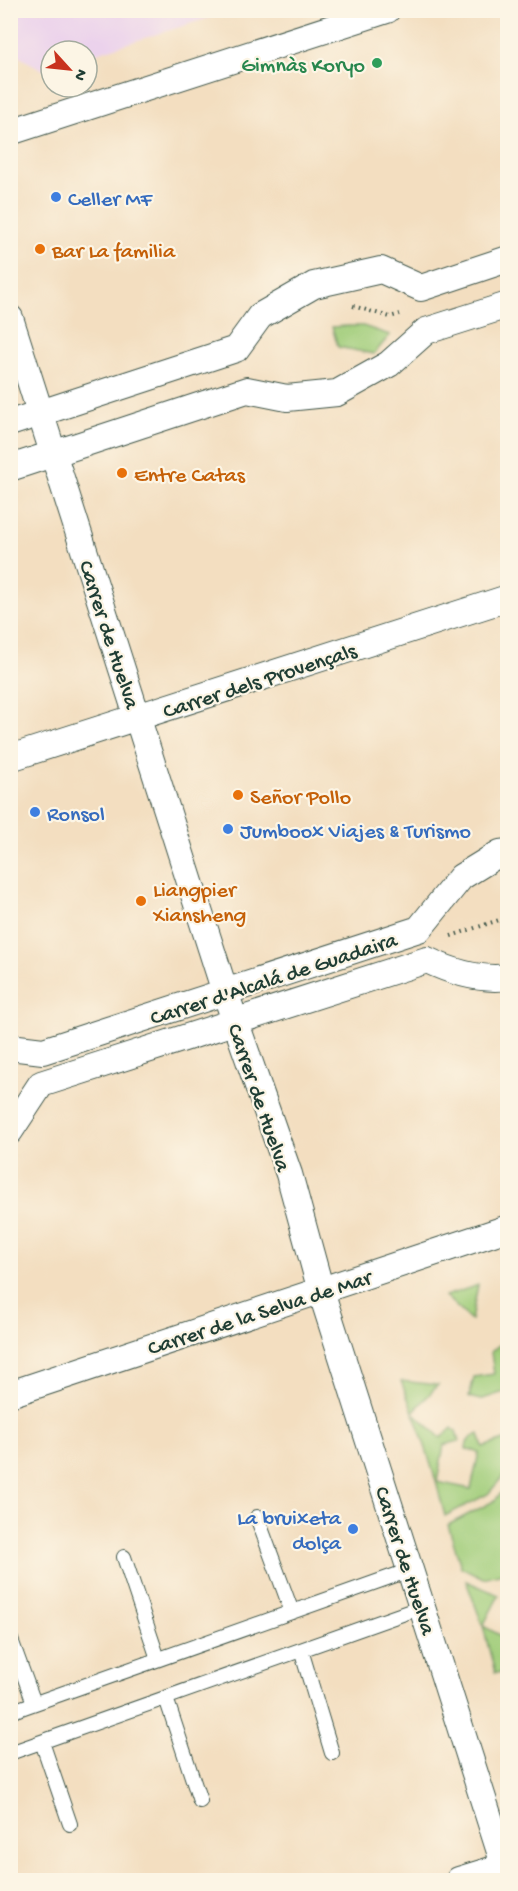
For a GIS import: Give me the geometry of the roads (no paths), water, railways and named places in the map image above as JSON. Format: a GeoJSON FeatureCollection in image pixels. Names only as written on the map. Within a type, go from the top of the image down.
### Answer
{"type":"FeatureCollection","features":[{"type":"Feature","properties":{"kind":"street"},"geometry":{"type":"LineString","coordinates":[[10,132],[387,10]]}},
{"type":"Feature","properties":{"kind":"street"},"geometry":{"type":"LineString","coordinates":[[10,423],[236,349],[260,316],[314,285],[381,270],[421,288],[507,259]]}},
{"type":"Feature","properties":{"kind":"street"},"geometry":{"type":"LineString","coordinates":[[10,468],[247,390],[286,398],[337,393],[389,364],[426,331],[507,305]]}},
{"type":"Feature","properties":{"kind":"street","name":"Carrer de Huelva"},"geometry":{"type":"LineString","coordinates":[[10,318],[225,992],[289,1174],[321,1291],[506,1869]]}},
{"type":"Feature","properties":{"kind":"street","name":"Carrer dels Provençals"},"geometry":{"type":"LineString","coordinates":[[10,758],[507,598]]}},
{"type":"Feature","properties":{"kind":"street","name":"Carrer d'Alcalá de Guadaira"},"geometry":{"type":"LineString","coordinates":[[10,1047],[43,1051],[419,929],[461,877],[500,853],[507,852]]}},
{"type":"Feature","properties":{"kind":"street","name":"Carrer d'Alcalá de Guadaira"},"geometry":{"type":"LineString","coordinates":[[10,1131],[40,1084],[427,960],[451,971],[492,979],[507,977]]}},
{"type":"Feature","properties":{"kind":"street","name":"Carrer de la Selva de Mar"},"geometry":{"type":"LineString","coordinates":[[10,1394],[507,1228]]}},
{"type":"Feature","properties":{"kind":"street"},"geometry":{"type":"LineString","coordinates":[[459,1881],[506,1869]]}},
{"type":"Feature","properties":{"kind":"lane"},"geometry":{"type":"LineString","coordinates":[[257,1517],[292,1612]]}},
{"type":"Feature","properties":{"kind":"lane"},"geometry":{"type":"LineString","coordinates":[[124,1557],[158,1659]]}},
{"type":"Feature","properties":{"kind":"lane"},"geometry":{"type":"LineString","coordinates":[[10,1712],[410,1570]]}},
{"type":"Feature","properties":{"kind":"lane"},"geometry":{"type":"LineString","coordinates":[[10,1753],[422,1607]]}},
{"type":"Feature","properties":{"kind":"lane"},"geometry":{"type":"LineString","coordinates":[[10,1637],[34,1704]]}},
{"type":"Feature","properties":{"kind":"lane"},"geometry":{"type":"LineString","coordinates":[[301,1650],[332,1753]]}},
{"type":"Feature","properties":{"kind":"lane"},"geometry":{"type":"LineString","coordinates":[[166,1698],[200,1801]]}},
{"type":"Feature","properties":{"kind":"lane"},"geometry":{"type":"LineString","coordinates":[[42,1742],[70,1824]]}},
{"type":"Feature","properties":{"kind":"place","name":"Gimnàs Koryo"},"geometry":{"type":"Point","coordinates":[377,63]}},
{"type":"Feature","properties":{"kind":"place","name":"Celler MF"},"geometry":{"type":"Point","coordinates":[56,197]}},
{"type":"Feature","properties":{"kind":"place","name":"Bar La familia"},"geometry":{"type":"Point","coordinates":[40,249]}},
{"type":"Feature","properties":{"kind":"place","name":"Entre Catas"},"geometry":{"type":"Point","coordinates":[122,473]}},
{"type":"Feature","properties":{"kind":"place","name":"Señor Pollo"},"geometry":{"type":"Point","coordinates":[238,795]}},
{"type":"Feature","properties":{"kind":"place","name":"Ronsol"},"geometry":{"type":"Point","coordinates":[35,812]}},
{"type":"Feature","properties":{"kind":"place","name":"Jumboox Viajes & Turismo"},"geometry":{"type":"Point","coordinates":[228,829]}},
{"type":"Feature","properties":{"kind":"place","name":"Liangpier Xiansheng"},"geometry":{"type":"Point","coordinates":[141,901]}},
{"type":"Feature","properties":{"kind":"place","name":"La bruixeta dolça"},"geometry":{"type":"Point","coordinates":[353,1529]}}]}
